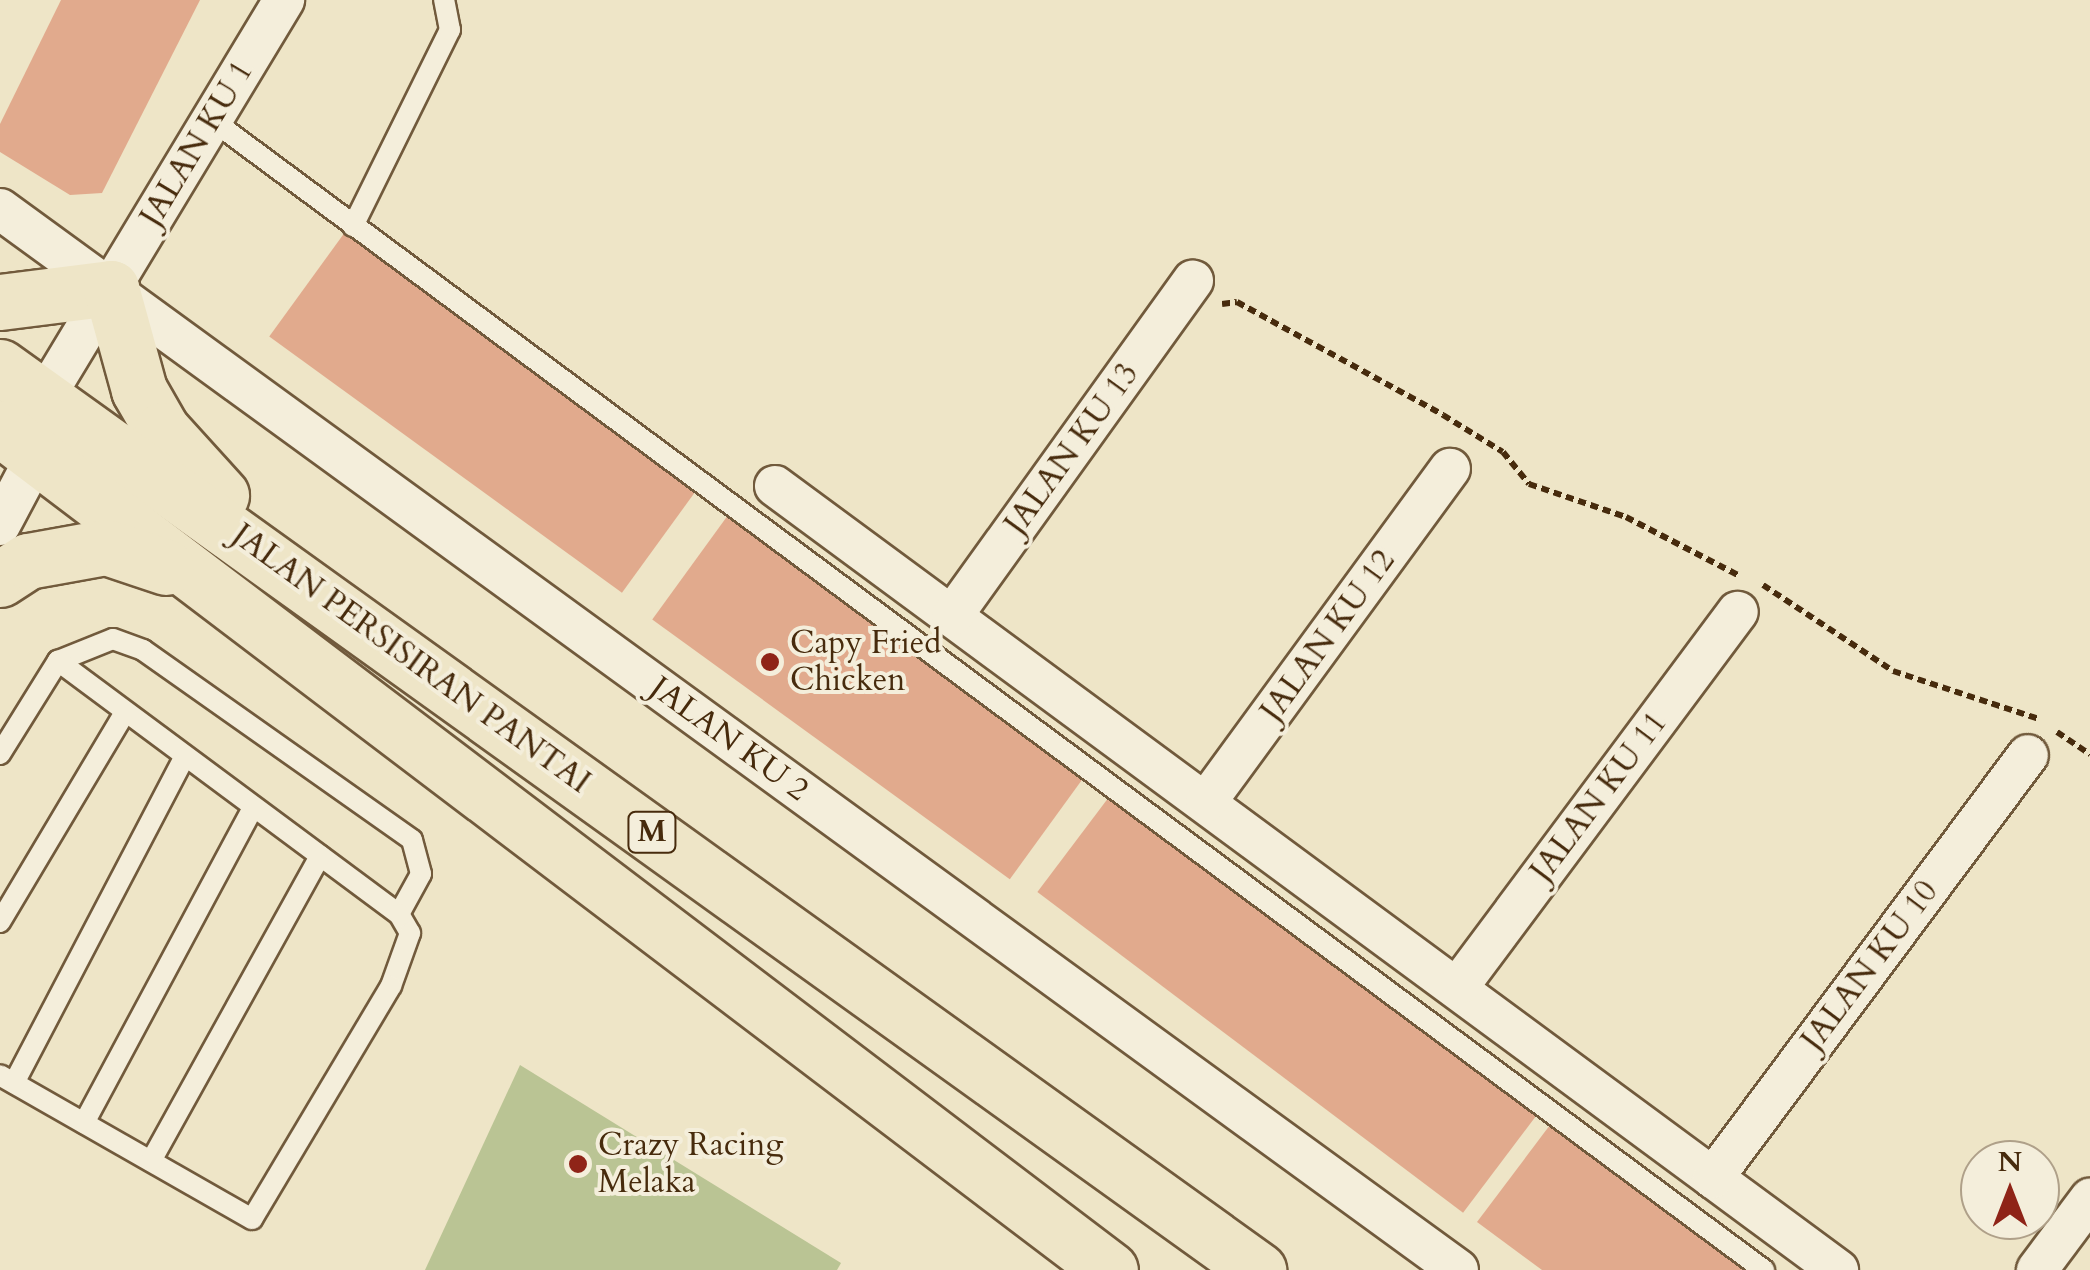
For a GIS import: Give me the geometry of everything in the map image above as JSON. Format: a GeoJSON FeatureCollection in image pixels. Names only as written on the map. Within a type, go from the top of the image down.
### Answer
{"type":"FeatureCollection","features":[{"type":"Feature","properties":{"kind":"main road"},"geometry":{"type":"LineString","coordinates":[[0,302],[110,288],[139,390],[162,430],[352,614]]}},
{"type":"Feature","properties":{"kind":"main road","name":"JALAN PERSISIRAN PANTAI"},"geometry":{"type":"LineString","coordinates":[[0,368],[20,426],[316,662],[1110,1270]]}},
{"type":"Feature","properties":{"kind":"main road","name":"JALAN PERSISIRAN PANTAI"},"geometry":{"type":"LineString","coordinates":[[20,426],[352,614],[1258,1270]]}},
{"type":"Feature","properties":{"kind":"main road"},"geometry":{"type":"LineString","coordinates":[[0,578],[64,550],[120,550],[195,583],[316,662]]}},
{"type":"Feature","properties":{"kind":"street","name":"JALAN KU 1"},"geometry":{"type":"LineString","coordinates":[[0,525],[20,426],[110,288],[284,0]]}},
{"type":"Feature","properties":{"kind":"street","name":"JALAN KU 2"},"geometry":{"type":"LineString","coordinates":[[0,208],[1458,1270]]}},
{"type":"Feature","properties":{"kind":"street","name":"JALAN KU 13"},"geometry":{"type":"LineString","coordinates":[[952,616],[1182,296]]}},
{"type":"Feature","properties":{"kind":"street","name":"JALAN KU 12"},"geometry":{"type":"LineString","coordinates":[[1206,802],[1450,469]]}},
{"type":"Feature","properties":{"kind":"street"},"geometry":{"type":"LineString","coordinates":[[776,486],[1460,983],[1838,1270]]}},
{"type":"Feature","properties":{"kind":"street","name":"JALAN KU 11"},"geometry":{"type":"LineString","coordinates":[[1460,983],[1738,612]]}},
{"type":"Feature","properties":{"kind":"street","name":"JALAN KU 10"},"geometry":{"type":"LineString","coordinates":[[1713,1178],[2028,755]]}},
{"type":"Feature","properties":{"kind":"street"},"geometry":{"type":"LineString","coordinates":[[2037,1270],[2090,1199]]}},
{"type":"Feature","properties":{"kind":"lane"},"geometry":{"type":"LineString","coordinates":[[352,226],[450,30],[444,0]]}},
{"type":"Feature","properties":{"kind":"lane"},"geometry":{"type":"LineString","coordinates":[[212,120],[1764,1270]]}},
{"type":"Feature","properties":{"kind":"lane"},"geometry":{"type":"LineString","coordinates":[[0,754],[58,661],[113,639],[143,650],[412,840],[421,874],[399,914]]}},
{"type":"Feature","properties":{"kind":"lane"},"geometry":{"type":"LineString","coordinates":[[58,661],[124,714],[399,914],[410,932],[390,986],[252,1219],[7,1079],[184,758]]}},
{"type":"Feature","properties":{"kind":"lane"},"geometry":{"type":"LineString","coordinates":[[0,922],[124,714]]}},
{"type":"Feature","properties":{"kind":"lane"},"geometry":{"type":"LineString","coordinates":[[84,1123],[254,808]]}},
{"type":"Feature","properties":{"kind":"lane"},"geometry":{"type":"LineString","coordinates":[[151,1160],[320,856]]}},
{"type":"Feature","properties":{"kind":"path"},"geometry":{"type":"LineString","coordinates":[[1182,296],[1237,302],[1503,452],[1528,484],[1626,517],[1682,554],[1762,584],[1934,690],[2022,708],[2090,754]]}},
{"type":"Feature","properties":{"kind":"green space","name":"Crazy Racing Melaka"},"geometry":{"type":"Polygon","coordinates":[[[520,1065],[841,1263],[837,1270],[425,1270],[520,1065]]]}},
{"type":"Feature","properties":{"kind":"building"},"geometry":{"type":"Polygon","coordinates":[[[61,0],[200,0],[102,193],[70,195],[0,152],[0,124],[61,0]]]}},
{"type":"Feature","properties":{"kind":"building"},"geometry":{"type":"Polygon","coordinates":[[[348,228],[701,484],[622,593],[269,336],[348,228]]]}},
{"type":"Feature","properties":{"kind":"building"},"geometry":{"type":"Polygon","coordinates":[[[731,511],[1089,771],[1010,879],[652,619],[731,511]]]}},
{"type":"Feature","properties":{"kind":"building"},"geometry":{"type":"Polygon","coordinates":[[[1112,793],[1538,1114],[1463,1213],[1037,892],[1112,793]]]}},
{"type":"Feature","properties":{"kind":"building"},"geometry":{"type":"Polygon","coordinates":[[[1553,1121],[1754,1270],[1542,1270],[1477,1222],[1553,1121]]]}},
{"type":"Feature","properties":{"kind":"place","name":"Capy Fried Chicken"},"geometry":{"type":"Point","coordinates":[770,662]}},
{"type":"Feature","properties":{"kind":"place","name":"Crazy Racing Melaka"},"geometry":{"type":"Point","coordinates":[578,1164]}}]}
